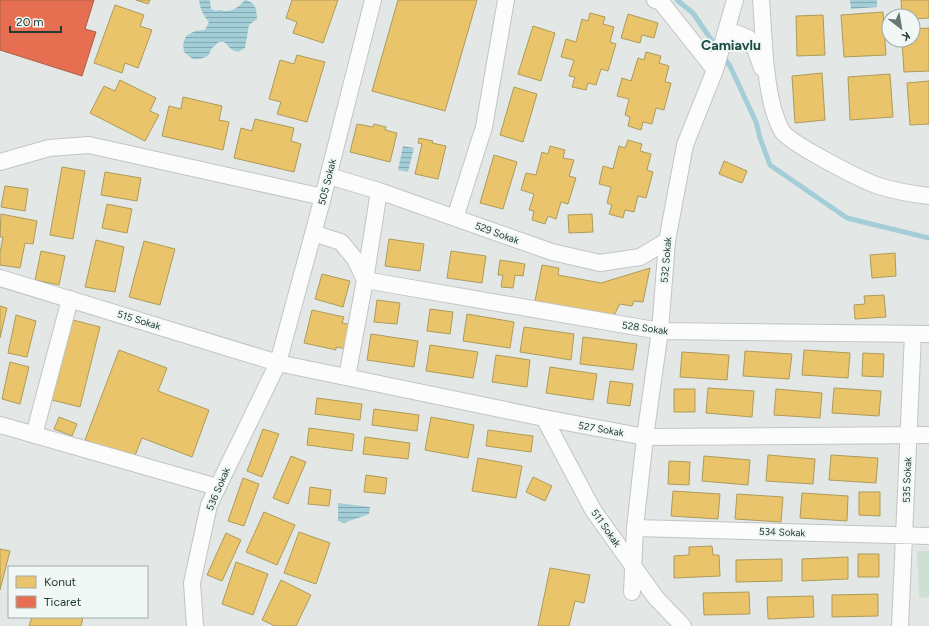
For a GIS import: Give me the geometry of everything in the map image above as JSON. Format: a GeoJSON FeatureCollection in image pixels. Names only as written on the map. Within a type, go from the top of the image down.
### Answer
{"type":"FeatureCollection","features":[{"type":"Feature","properties":{"kind":"street","name":"505 Sokak"},"geometry":{"type":"LineString","coordinates":[[278,363],[329,176],[373,0]]}},
{"type":"Feature","properties":{"kind":"street"},"geometry":{"type":"LineString","coordinates":[[455,218],[484,127],[507,0]]}},
{"type":"Feature","properties":{"kind":"street"},"geometry":{"type":"LineString","coordinates":[[655,0],[661,2],[715,70]]}},
{"type":"Feature","properties":{"kind":"street","name":"532 Sokak"},"geometry":{"type":"LineString","coordinates":[[632,592],[634,528],[660,332],[667,241],[685,145],[715,70],[725,40],[735,0]]}},
{"type":"Feature","properties":{"kind":"street"},"geometry":{"type":"LineString","coordinates":[[761,0],[768,82],[775,118],[783,133],[816,156],[877,186],[904,193],[929,196]]}},
{"type":"Feature","properties":{"kind":"street"},"geometry":{"type":"LineString","coordinates":[[725,40],[736,33],[748,38],[756,51],[768,82]]}},
{"type":"Feature","properties":{"kind":"street"},"geometry":{"type":"LineString","coordinates":[[0,162],[49,148],[89,145],[323,197]]}},
{"type":"Feature","properties":{"kind":"street","name":"529 Sokak"},"geometry":{"type":"LineString","coordinates":[[329,176],[379,190],[552,252],[600,263],[640,257],[667,241]]}},
{"type":"Feature","properties":{"kind":"street"},"geometry":{"type":"LineString","coordinates":[[347,377],[365,280],[379,190]]}},
{"type":"Feature","properties":{"kind":"street"},"geometry":{"type":"LineString","coordinates":[[313,233],[341,242],[355,259],[365,280]]}},
{"type":"Feature","properties":{"kind":"street","name":"515 Sokak"},"geometry":{"type":"LineString","coordinates":[[0,278],[278,363]]}},
{"type":"Feature","properties":{"kind":"street","name":"528 Sokak"},"geometry":{"type":"LineString","coordinates":[[365,280],[660,332],[929,334]]}},
{"type":"Feature","properties":{"kind":"street"},"geometry":{"type":"LineString","coordinates":[[34,435],[70,299]]}},
{"type":"Feature","properties":{"kind":"street","name":"535 Sokak"},"geometry":{"type":"LineString","coordinates":[[900,626],[913,334]]}},
{"type":"Feature","properties":{"kind":"street","name":"527 Sokak"},"geometry":{"type":"LineString","coordinates":[[278,363],[544,418],[645,437],[929,435]]}},
{"type":"Feature","properties":{"kind":"street","name":"536 Sokak"},"geometry":{"type":"LineString","coordinates":[[195,626],[192,583],[209,505],[278,363]]}},
{"type":"Feature","properties":{"kind":"street","name":"511 Sokak"},"geometry":{"type":"LineString","coordinates":[[544,418],[593,510],[656,598],[683,626]]}},
{"type":"Feature","properties":{"kind":"street"},"geometry":{"type":"LineString","coordinates":[[0,425],[217,487]]}},
{"type":"Feature","properties":{"kind":"street","name":"534 Sokak"},"geometry":{"type":"LineString","coordinates":[[634,528],[929,536]]}},
{"type":"Feature","properties":{"kind":"green space"},"geometry":{"type":"Polygon","coordinates":[[[917,551],[929,551],[929,597],[919,598],[917,551]]]}},
{"type":"Feature","properties":{"kind":"water"},"geometry":{"type":"Polygon","coordinates":[[[199,0],[210,0],[211,9],[216,11],[231,10],[236,8],[245,0],[253,4],[257,12],[257,19],[249,25],[245,48],[238,52],[232,50],[224,42],[219,42],[212,48],[208,56],[200,59],[193,59],[184,52],[183,44],[186,36],[195,31],[205,30],[209,22],[202,12],[199,0]]]}},
{"type":"Feature","properties":{"kind":"water"},"geometry":{"type":"Polygon","coordinates":[[[850,0],[877,0],[877,7],[851,9],[850,0]]]}},
{"type":"Feature","properties":{"kind":"water"},"geometry":{"type":"Polygon","coordinates":[[[403,146],[414,148],[408,172],[398,170],[403,146]]]}},
{"type":"Feature","properties":{"kind":"water"},"geometry":{"type":"Polygon","coordinates":[[[338,503],[370,507],[369,514],[344,523],[338,521],[338,503]]]}},
{"type":"Feature","properties":{"kind":"building: Konut"},"geometry":{"type":"Polygon","coordinates":[[[136,0],[150,0],[148,4],[136,0]]]}},
{"type":"Feature","properties":{"kind":"building: Konut"},"geometry":{"type":"Polygon","coordinates":[[[292,0],[338,0],[323,43],[293,33],[297,22],[286,18],[292,0]]]}},
{"type":"Feature","properties":{"kind":"building: Konut"},"geometry":{"type":"Polygon","coordinates":[[[398,0],[477,0],[445,111],[372,91],[398,0]]]}},
{"type":"Feature","properties":{"kind":"building: Konut"},"geometry":{"type":"Polygon","coordinates":[[[901,0],[929,0],[929,18],[921,18],[921,8],[902,8],[901,0]]]}},
{"type":"Feature","properties":{"kind":"building: Konut"},"geometry":{"type":"Polygon","coordinates":[[[115,5],[144,15],[140,26],[152,30],[138,68],[125,63],[122,73],[94,63],[115,5]]]}},
{"type":"Feature","properties":{"kind":"building: Konut"},"geometry":{"type":"Polygon","coordinates":[[[881,12],[881,48],[886,48],[886,55],[844,57],[841,15],[881,12]]]}},
{"type":"Feature","properties":{"kind":"building: Konut"},"geometry":{"type":"Polygon","coordinates":[[[590,13],[605,17],[603,24],[614,27],[610,42],[616,44],[608,71],[601,69],[596,85],[588,83],[586,90],[572,87],[575,77],[569,76],[574,60],[561,57],[566,39],[576,42],[582,19],[588,21],[590,13]]]}},
{"type":"Feature","properties":{"kind":"building: Konut"},"geometry":{"type":"Polygon","coordinates":[[[628,14],[658,23],[654,38],[642,35],[640,43],[621,38],[628,14]]]}},
{"type":"Feature","properties":{"kind":"building: Konut"},"geometry":{"type":"Polygon","coordinates":[[[823,15],[825,55],[797,56],[796,16],[823,15]]]}},
{"type":"Feature","properties":{"kind":"building: Konut"},"geometry":{"type":"Polygon","coordinates":[[[533,26],[555,33],[541,81],[518,74],[533,26]]]}},
{"type":"Feature","properties":{"kind":"building: Konut"},"geometry":{"type":"Polygon","coordinates":[[[921,28],[929,28],[929,71],[904,72],[902,48],[921,48],[921,28]]]}},
{"type":"Feature","properties":{"kind":"building: Konut"},"geometry":{"type":"Polygon","coordinates":[[[646,52],[661,56],[659,63],[669,66],[665,82],[671,83],[664,110],[656,108],[652,124],[643,122],[641,130],[628,126],[630,117],[625,115],[629,99],[617,96],[622,78],[631,81],[638,58],[644,60],[646,52]]]}},
{"type":"Feature","properties":{"kind":"building: Konut"},"geometry":{"type":"Polygon","coordinates":[[[297,55],[325,62],[307,122],[277,114],[281,102],[269,99],[280,60],[294,64],[297,55]]]}},
{"type":"Feature","properties":{"kind":"building: Konut"},"geometry":{"type":"Polygon","coordinates":[[[822,73],[825,120],[795,123],[792,76],[822,73]]]}},
{"type":"Feature","properties":{"kind":"building: Konut"},"geometry":{"type":"Polygon","coordinates":[[[890,74],[893,117],[850,120],[848,77],[890,74]]]}},
{"type":"Feature","properties":{"kind":"building: Konut"},"geometry":{"type":"Polygon","coordinates":[[[120,80],[156,98],[150,111],[159,115],[145,141],[90,113],[104,86],[115,91],[120,80]]]}},
{"type":"Feature","properties":{"kind":"building: Konut"},"geometry":{"type":"Polygon","coordinates":[[[929,81],[929,124],[910,125],[907,83],[929,81]]]}},
{"type":"Feature","properties":{"kind":"building: Konut"},"geometry":{"type":"Polygon","coordinates":[[[514,87],[537,94],[523,142],[500,135],[514,87]]]}},
{"type":"Feature","properties":{"kind":"building: Konut"},"geometry":{"type":"Polygon","coordinates":[[[183,97],[222,106],[219,120],[229,122],[223,150],[162,136],[169,106],[181,109],[183,97]]]}},
{"type":"Feature","properties":{"kind":"building: Konut"},"geometry":{"type":"Polygon","coordinates":[[[255,119],[294,128],[291,141],[301,144],[294,172],[234,158],[241,128],[252,131],[255,119]]]}},
{"type":"Feature","properties":{"kind":"building: Konut"},"geometry":{"type":"Polygon","coordinates":[[[357,124],[373,127],[374,124],[386,127],[385,130],[397,133],[390,162],[350,152],[357,124]]]}},
{"type":"Feature","properties":{"kind":"building: Konut"},"geometry":{"type":"Polygon","coordinates":[[[419,138],[446,146],[438,179],[415,174],[422,144],[418,143],[419,138]]]}},
{"type":"Feature","properties":{"kind":"building: Konut"},"geometry":{"type":"Polygon","coordinates":[[[628,140],[642,144],[640,151],[651,154],[647,170],[653,172],[646,198],[638,196],[634,212],[625,210],[623,218],[609,214],[612,205],[607,203],[611,187],[599,184],[603,166],[613,169],[619,146],[625,148],[628,140]]]}},
{"type":"Feature","properties":{"kind":"building: Konut"},"geometry":{"type":"Polygon","coordinates":[[[550,146],[565,150],[563,158],[574,160],[569,176],[576,178],[568,204],[561,202],[556,219],[548,216],[545,224],[532,220],[534,211],[529,210],[534,194],[521,190],[526,173],[536,175],[542,152],[548,154],[550,146]]]}},
{"type":"Feature","properties":{"kind":"building: Konut"},"geometry":{"type":"Polygon","coordinates":[[[494,155],[517,162],[503,209],[480,203],[494,155]]]}},
{"type":"Feature","properties":{"kind":"building: Konut"},"geometry":{"type":"Polygon","coordinates":[[[724,161],[747,171],[742,183],[719,174],[724,161]]]}},
{"type":"Feature","properties":{"kind":"building: Konut"},"geometry":{"type":"Polygon","coordinates":[[[62,167],[85,171],[73,239],[50,235],[62,167]]]}},
{"type":"Feature","properties":{"kind":"building: Konut"},"geometry":{"type":"Polygon","coordinates":[[[105,172],[141,178],[137,201],[101,195],[105,172]]]}},
{"type":"Feature","properties":{"kind":"building: Konut"},"geometry":{"type":"Polygon","coordinates":[[[5,186],[28,189],[25,211],[1,207],[5,186]]]}},
{"type":"Feature","properties":{"kind":"building: Konut"},"geometry":{"type":"Polygon","coordinates":[[[107,204],[132,209],[127,233],[102,228],[107,204]]]}},
{"type":"Feature","properties":{"kind":"building: Konut"},"geometry":{"type":"Polygon","coordinates":[[[1,214],[37,221],[33,244],[25,243],[20,268],[0,265],[0,253],[3,237],[0,237],[1,214]]]}},
{"type":"Feature","properties":{"kind":"building: Konut"},"geometry":{"type":"Polygon","coordinates":[[[592,214],[593,232],[569,233],[568,215],[592,214]]]}},
{"type":"Feature","properties":{"kind":"building: Konut"},"geometry":{"type":"Polygon","coordinates":[[[389,239],[424,244],[420,271],[385,266],[389,239]]]}},
{"type":"Feature","properties":{"kind":"building: Konut"},"geometry":{"type":"Polygon","coordinates":[[[96,240],[124,247],[115,292],[85,287],[96,240]]]}},
{"type":"Feature","properties":{"kind":"building: Konut"},"geometry":{"type":"Polygon","coordinates":[[[144,241],[175,249],[160,305],[129,297],[144,241]]]}},
{"type":"Feature","properties":{"kind":"building: Konut"},"geometry":{"type":"Polygon","coordinates":[[[41,251],[65,256],[59,285],[35,280],[41,251]]]}},
{"type":"Feature","properties":{"kind":"building: Konut"},"geometry":{"type":"Polygon","coordinates":[[[451,251],[486,256],[482,283],[447,278],[451,251]]]}},
{"type":"Feature","properties":{"kind":"building: Konut"},"geometry":{"type":"Polygon","coordinates":[[[895,253],[896,276],[872,278],[870,255],[895,253]]]}},
{"type":"Feature","properties":{"kind":"building: Konut"},"geometry":{"type":"Polygon","coordinates":[[[500,260],[525,264],[523,276],[515,275],[513,288],[501,287],[503,275],[498,275],[500,260]]]}},
{"type":"Feature","properties":{"kind":"building: Konut"},"geometry":{"type":"Polygon","coordinates":[[[542,265],[559,268],[558,275],[601,283],[650,268],[643,302],[634,301],[632,306],[620,304],[614,315],[535,301],[542,265]]]}},
{"type":"Feature","properties":{"kind":"building: Konut"},"geometry":{"type":"Polygon","coordinates":[[[322,274],[350,281],[343,307],[315,299],[322,274]]]}},
{"type":"Feature","properties":{"kind":"building: Konut"},"geometry":{"type":"Polygon","coordinates":[[[884,295],[886,317],[855,319],[854,305],[865,304],[864,296],[884,295]]]}},
{"type":"Feature","properties":{"kind":"building: Konut"},"geometry":{"type":"Polygon","coordinates":[[[377,300],[400,303],[397,324],[374,322],[377,300]]]}},
{"type":"Feature","properties":{"kind":"building: Konut"},"geometry":{"type":"Polygon","coordinates":[[[0,306],[7,308],[0,338],[0,306]]]}},
{"type":"Feature","properties":{"kind":"building: Konut"},"geometry":{"type":"Polygon","coordinates":[[[430,309],[453,312],[450,334],[427,331],[430,309]]]}},
{"type":"Feature","properties":{"kind":"building: Konut"},"geometry":{"type":"Polygon","coordinates":[[[312,310],[344,317],[342,323],[352,325],[347,349],[336,347],[336,350],[304,343],[312,310]]]}},
{"type":"Feature","properties":{"kind":"building: Konut"},"geometry":{"type":"Polygon","coordinates":[[[467,314],[514,322],[510,348],[463,341],[467,314]]]}},
{"type":"Feature","properties":{"kind":"building: Konut"},"geometry":{"type":"Polygon","coordinates":[[[16,315],[36,321],[27,357],[8,353],[16,315]]]}},
{"type":"Feature","properties":{"kind":"building: Konut"},"geometry":{"type":"Polygon","coordinates":[[[73,320],[100,327],[80,407],[52,400],[73,320]]]}},
{"type":"Feature","properties":{"kind":"building: Konut"},"geometry":{"type":"Polygon","coordinates":[[[524,327],[574,334],[571,360],[520,352],[524,327]]]}},
{"type":"Feature","properties":{"kind":"building: Konut"},"geometry":{"type":"Polygon","coordinates":[[[371,334],[418,341],[414,367],[367,360],[371,334]]]}},
{"type":"Feature","properties":{"kind":"building: Konut"},"geometry":{"type":"Polygon","coordinates":[[[583,337],[637,344],[633,370],[580,364],[583,337]]]}},
{"type":"Feature","properties":{"kind":"building: Konut"},"geometry":{"type":"Polygon","coordinates":[[[430,345],[478,352],[473,378],[426,371],[430,345]]]}},
{"type":"Feature","properties":{"kind":"building: Konut"},"geometry":{"type":"Polygon","coordinates":[[[119,350],[167,368],[158,391],[209,410],[192,457],[142,438],[134,458],[85,440],[119,350]]]}},
{"type":"Feature","properties":{"kind":"building: Konut"},"geometry":{"type":"Polygon","coordinates":[[[804,350],[850,353],[848,378],[802,375],[804,350]]]}},
{"type":"Feature","properties":{"kind":"building: Konut"},"geometry":{"type":"Polygon","coordinates":[[[745,351],[792,354],[789,379],[743,376],[745,351]]]}},
{"type":"Feature","properties":{"kind":"building: Konut"},"geometry":{"type":"Polygon","coordinates":[[[682,352],[729,355],[727,380],[680,377],[682,352]]]}},
{"type":"Feature","properties":{"kind":"building: Konut"},"geometry":{"type":"Polygon","coordinates":[[[863,353],[884,354],[883,377],[862,376],[863,353]]]}},
{"type":"Feature","properties":{"kind":"building: Konut"},"geometry":{"type":"Polygon","coordinates":[[[496,355],[530,360],[527,387],[492,382],[496,355]]]}},
{"type":"Feature","properties":{"kind":"building: Konut"},"geometry":{"type":"Polygon","coordinates":[[[10,362],[29,367],[20,404],[2,399],[10,362]]]}},
{"type":"Feature","properties":{"kind":"building: Konut"},"geometry":{"type":"Polygon","coordinates":[[[550,367],[597,374],[593,400],[546,393],[550,367]]]}},
{"type":"Feature","properties":{"kind":"building: Konut"},"geometry":{"type":"Polygon","coordinates":[[[610,381],[633,384],[630,406],[607,403],[610,381]]]}},
{"type":"Feature","properties":{"kind":"building: Konut"},"geometry":{"type":"Polygon","coordinates":[[[708,388],[754,391],[752,417],[706,413],[708,388]]]}},
{"type":"Feature","properties":{"kind":"building: Konut"},"geometry":{"type":"Polygon","coordinates":[[[834,388],[881,391],[879,416],[832,413],[834,388]]]}},
{"type":"Feature","properties":{"kind":"building: Konut"},"geometry":{"type":"Polygon","coordinates":[[[674,389],[695,389],[695,412],[674,412],[674,389]]]}},
{"type":"Feature","properties":{"kind":"building: Konut"},"geometry":{"type":"Polygon","coordinates":[[[776,389],[822,393],[820,418],[774,415],[776,389]]]}},
{"type":"Feature","properties":{"kind":"building: Konut"},"geometry":{"type":"Polygon","coordinates":[[[317,398],[362,404],[360,420],[315,414],[317,398]]]}},
{"type":"Feature","properties":{"kind":"building: Konut"},"geometry":{"type":"Polygon","coordinates":[[[374,409],[419,415],[417,431],[372,425],[374,409]]]}},
{"type":"Feature","properties":{"kind":"building: Konut"},"geometry":{"type":"Polygon","coordinates":[[[59,417],[77,424],[72,436],[54,429],[59,417]]]}},
{"type":"Feature","properties":{"kind":"building: Konut"},"geometry":{"type":"Polygon","coordinates":[[[431,417],[474,425],[468,458],[425,450],[431,417]]]}},
{"type":"Feature","properties":{"kind":"building: Konut"},"geometry":{"type":"Polygon","coordinates":[[[309,428],[354,434],[352,451],[307,445],[309,428]]]}},
{"type":"Feature","properties":{"kind":"building: Konut"},"geometry":{"type":"Polygon","coordinates":[[[263,429],[279,434],[262,477],[247,471],[263,429]]]}},
{"type":"Feature","properties":{"kind":"building: Konut"},"geometry":{"type":"Polygon","coordinates":[[[488,430],[533,436],[531,452],[486,446],[488,430]]]}},
{"type":"Feature","properties":{"kind":"building: Konut"},"geometry":{"type":"Polygon","coordinates":[[[365,437],[410,443],[408,459],[363,454],[365,437]]]}},
{"type":"Feature","properties":{"kind":"building: Konut"},"geometry":{"type":"Polygon","coordinates":[[[768,455],[815,459],[813,484],[766,481],[768,455]]]}},
{"type":"Feature","properties":{"kind":"building: Konut"},"geometry":{"type":"Polygon","coordinates":[[[831,455],[878,458],[876,483],[829,480],[831,455]]]}},
{"type":"Feature","properties":{"kind":"building: Konut"},"geometry":{"type":"Polygon","coordinates":[[[291,456],[306,462],[288,504],[273,498],[291,456]]]}},
{"type":"Feature","properties":{"kind":"building: Konut"},"geometry":{"type":"Polygon","coordinates":[[[704,456],[750,460],[748,485],[702,481],[704,456]]]}},
{"type":"Feature","properties":{"kind":"building: Konut"},"geometry":{"type":"Polygon","coordinates":[[[478,458],[522,466],[516,498],[472,491],[478,458]]]}},
{"type":"Feature","properties":{"kind":"building: Konut"},"geometry":{"type":"Polygon","coordinates":[[[669,461],[690,462],[689,485],[668,484],[669,461]]]}},
{"type":"Feature","properties":{"kind":"building: Konut"},"geometry":{"type":"Polygon","coordinates":[[[366,475],[387,478],[385,494],[364,492],[366,475]]]}},
{"type":"Feature","properties":{"kind":"building: Konut"},"geometry":{"type":"Polygon","coordinates":[[[533,477],[552,486],[545,501],[526,492],[533,477]]]}},
{"type":"Feature","properties":{"kind":"building: Konut"},"geometry":{"type":"Polygon","coordinates":[[[243,478],[259,484],[244,526],[228,521],[243,478]]]}},
{"type":"Feature","properties":{"kind":"building: Konut"},"geometry":{"type":"Polygon","coordinates":[[[310,487],[331,490],[329,506],[308,504],[310,487]]]}},
{"type":"Feature","properties":{"kind":"building: Konut"},"geometry":{"type":"Polygon","coordinates":[[[673,491],[720,494],[718,519],[671,516],[673,491]]]}},
{"type":"Feature","properties":{"kind":"building: Konut"},"geometry":{"type":"Polygon","coordinates":[[[859,492],[880,492],[880,516],[859,515],[859,492]]]}},
{"type":"Feature","properties":{"kind":"building: Konut"},"geometry":{"type":"Polygon","coordinates":[[[802,493],[848,496],[847,521],[800,518],[802,493]]]}},
{"type":"Feature","properties":{"kind":"building: Konut"},"geometry":{"type":"Polygon","coordinates":[[[737,494],[783,497],[781,522],[735,519],[737,494]]]}},
{"type":"Feature","properties":{"kind":"building: Konut"},"geometry":{"type":"Polygon","coordinates":[[[264,512],[295,525],[277,565],[246,552],[264,512]]]}},
{"type":"Feature","properties":{"kind":"building: Konut"},"geometry":{"type":"Polygon","coordinates":[[[299,532],[330,543],[316,584],[284,573],[299,532]]]}},
{"type":"Feature","properties":{"kind":"building: Konut"},"geometry":{"type":"Polygon","coordinates":[[[226,533],[241,540],[222,581],[207,575],[226,533]]]}},
{"type":"Feature","properties":{"kind":"building: Konut"},"geometry":{"type":"Polygon","coordinates":[[[712,546],[713,555],[719,555],[720,576],[674,578],[674,556],[689,555],[689,547],[712,546]]]}},
{"type":"Feature","properties":{"kind":"building: Konut"},"geometry":{"type":"Polygon","coordinates":[[[0,549],[10,551],[0,590],[0,549]]]}},
{"type":"Feature","properties":{"kind":"building: Konut"},"geometry":{"type":"Polygon","coordinates":[[[858,554],[879,554],[879,577],[858,577],[858,554]]]}},
{"type":"Feature","properties":{"kind":"building: Konut"},"geometry":{"type":"Polygon","coordinates":[[[848,557],[848,579],[802,581],[802,559],[848,557]]]}},
{"type":"Feature","properties":{"kind":"building: Konut"},"geometry":{"type":"Polygon","coordinates":[[[782,559],[782,581],[736,582],[736,560],[782,559]]]}},
{"type":"Feature","properties":{"kind":"building: Konut"},"geometry":{"type":"Polygon","coordinates":[[[236,562],[268,574],[253,615],[222,604],[236,562]]]}},
{"type":"Feature","properties":{"kind":"building: Konut"},"geometry":{"type":"Polygon","coordinates":[[[550,568],[590,575],[584,603],[575,601],[569,626],[538,626],[550,568]]]}},
{"type":"Feature","properties":{"kind":"building: Konut"},"geometry":{"type":"Polygon","coordinates":[[[281,580],[311,595],[296,626],[275,626],[262,620],[281,580]]]}},
{"type":"Feature","properties":{"kind":"building: Konut"},"geometry":{"type":"Polygon","coordinates":[[[749,592],[750,614],[704,615],[703,593],[749,592]]]}},
{"type":"Feature","properties":{"kind":"building: Konut"},"geometry":{"type":"Polygon","coordinates":[[[878,594],[878,616],[832,617],[832,595],[878,594]]]}},
{"type":"Feature","properties":{"kind":"building: Konut"},"geometry":{"type":"Polygon","coordinates":[[[813,596],[814,617],[768,619],[767,597],[813,596]]]}},
{"type":"Feature","properties":{"kind":"building: Konut"},"geometry":{"type":"Polygon","coordinates":[[[32,618],[83,618],[81,626],[29,626],[32,618]]]}},
{"type":"Feature","properties":{"kind":"building: Ticaret"},"geometry":{"type":"Polygon","coordinates":[[[0,0],[94,0],[85,29],[96,32],[82,76],[0,50],[0,0]]]}},
{"type":"Feature","properties":{"kind":"waterway"},"geometry":{"type":"LineString","coordinates":[[677,0],[693,13],[717,48]]}},
{"type":"Feature","properties":{"kind":"waterway"},"geometry":{"type":"LineString","coordinates":[[723,56],[730,66],[756,122],[770,165],[847,218],[929,238]]}},
{"type":"Feature","properties":{"kind":"district","name":"Camiavlu"},"geometry":{"type":"Point","coordinates":[731,45]}}]}
